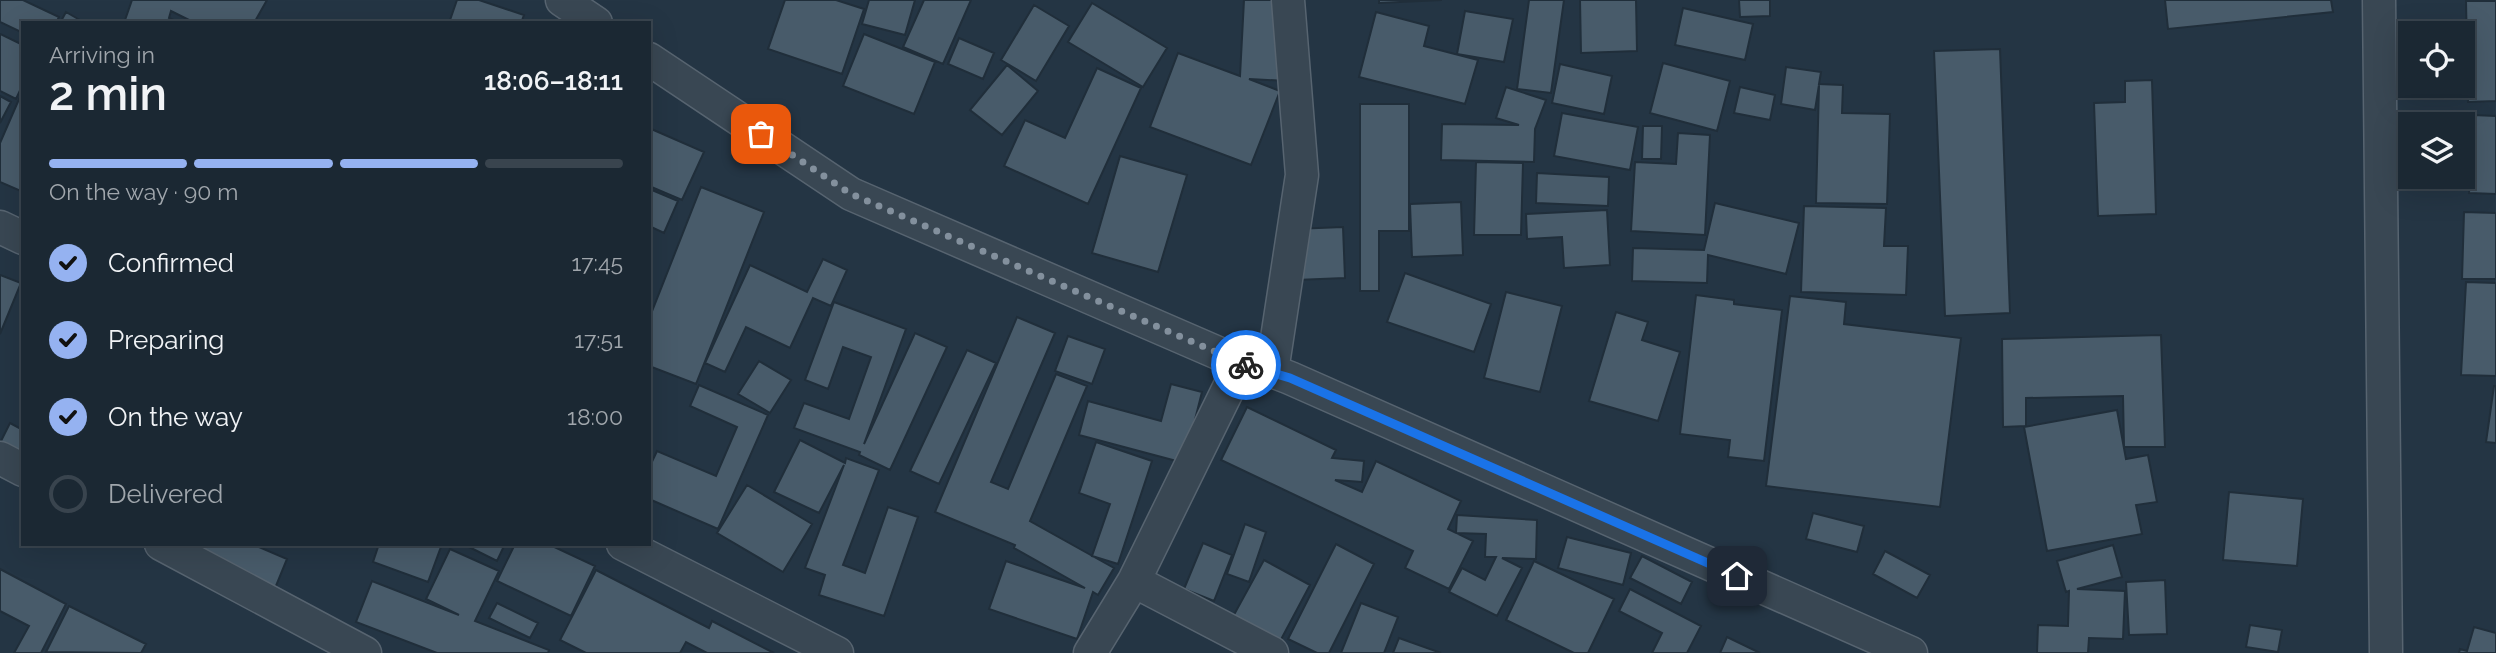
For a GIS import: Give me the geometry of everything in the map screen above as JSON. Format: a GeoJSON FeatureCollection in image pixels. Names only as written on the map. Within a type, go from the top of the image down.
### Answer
{"type":"FeatureCollection","features":[{"type":"Feature","properties":{"kind":"street"},"geometry":{"type":"LineString","coordinates":[[562,0],[593,21]]}},
{"type":"Feature","properties":{"kind":"street"},"geometry":{"type":"LineString","coordinates":[[1272,371],[1302,176],[1288,0]]}},
{"type":"Feature","properties":{"kind":"street"},"geometry":{"type":"LineString","coordinates":[[2379,0],[2386,653]]}},
{"type":"Feature","properties":{"kind":"street"},"geometry":{"type":"LineString","coordinates":[[651,60],[851,194],[1241,363],[1272,371],[1911,653]]}},
{"type":"Feature","properties":{"kind":"street"},"geometry":{"type":"LineString","coordinates":[[0,226],[21,237]]}},
{"type":"Feature","properties":{"kind":"street"},"geometry":{"type":"LineString","coordinates":[[1090,653],[1134,581],[1241,363]]}},
{"type":"Feature","properties":{"kind":"street"},"geometry":{"type":"LineString","coordinates":[[0,458],[21,469]]}},
{"type":"Feature","properties":{"kind":"street"},"geometry":{"type":"LineString","coordinates":[[164,546],[309,638],[365,653]]}},
{"type":"Feature","properties":{"kind":"street"},"geometry":{"type":"LineString","coordinates":[[627,546],[837,653]]}},
{"type":"Feature","properties":{"kind":"street"},"geometry":{"type":"LineString","coordinates":[[1134,581],[1272,653]]}},
{"type":"Feature","properties":{"kind":"building"},"geometry":{"type":"Polygon","coordinates":[[[0,0],[23,0],[59,17],[57,21],[21,21],[21,32],[0,22],[0,0]]]}},
{"type":"Feature","properties":{"kind":"building"},"geometry":{"type":"Polygon","coordinates":[[[132,0],[267,0],[255,21],[191,21],[171,11],[169,18],[176,21],[125,21],[132,0]]]}},
{"type":"Feature","properties":{"kind":"building"},"geometry":{"type":"Polygon","coordinates":[[[457,0],[479,0],[524,15],[522,21],[450,21],[457,0]]]}},
{"type":"Feature","properties":{"kind":"building"},"geometry":{"type":"Polygon","coordinates":[[[785,0],[836,0],[864,9],[842,74],[768,49],[785,0]]]}},
{"type":"Feature","properties":{"kind":"building"},"geometry":{"type":"Polygon","coordinates":[[[869,0],[915,0],[905,35],[862,24],[869,0]]]}},
{"type":"Feature","properties":{"kind":"building"},"geometry":{"type":"Polygon","coordinates":[[[924,0],[971,0],[943,64],[903,47],[924,0]]]}},
{"type":"Feature","properties":{"kind":"building"},"geometry":{"type":"Polygon","coordinates":[[[1244,0],[1290,0],[1287,81],[1249,79],[1280,91],[1251,165],[1150,127],[1178,53],[1240,76],[1244,0]]]}},
{"type":"Feature","properties":{"kind":"building"},"geometry":{"type":"Polygon","coordinates":[[[1379,0],[1442,0],[1379,3],[1379,0]]]}},
{"type":"Feature","properties":{"kind":"building"},"geometry":{"type":"Polygon","coordinates":[[[1529,0],[1564,0],[1551,93],[1517,89],[1529,0]]]}},
{"type":"Feature","properties":{"kind":"building"},"geometry":{"type":"Polygon","coordinates":[[[1580,0],[1636,0],[1637,51],[1581,53],[1580,0]]]}},
{"type":"Feature","properties":{"kind":"building"},"geometry":{"type":"Polygon","coordinates":[[[1739,0],[1770,0],[1770,16],[1740,17],[1739,0]]]}},
{"type":"Feature","properties":{"kind":"building"},"geometry":{"type":"Polygon","coordinates":[[[2165,0],[2331,0],[2333,12],[2168,29],[2165,0]]]}},
{"type":"Feature","properties":{"kind":"building"},"geometry":{"type":"Polygon","coordinates":[[[2466,1],[2496,1],[2496,101],[2468,102],[2468,98],[2475,98],[2475,21],[2466,21],[2466,1]]]}},
{"type":"Feature","properties":{"kind":"building"},"geometry":{"type":"Polygon","coordinates":[[[1092,3],[1167,48],[1143,87],[1068,42],[1092,3]]]}},
{"type":"Feature","properties":{"kind":"building"},"geometry":{"type":"Polygon","coordinates":[[[1034,5],[1069,26],[1036,81],[1001,60],[1034,5]]]}},
{"type":"Feature","properties":{"kind":"building"},"geometry":{"type":"Polygon","coordinates":[[[1683,8],[1753,24],[1745,60],[1675,45],[1683,8]]]}},
{"type":"Feature","properties":{"kind":"building"},"geometry":{"type":"Polygon","coordinates":[[[1465,11],[1513,19],[1504,62],[1457,54],[1465,11]]]}},
{"type":"Feature","properties":{"kind":"building"},"geometry":{"type":"Polygon","coordinates":[[[66,12],[82,21],[61,21],[66,12]]]}},
{"type":"Feature","properties":{"kind":"building"},"geometry":{"type":"Polygon","coordinates":[[[1376,12],[1429,26],[1424,46],[1478,60],[1465,104],[1359,77],[1376,12]]]}},
{"type":"Feature","properties":{"kind":"building"},"geometry":{"type":"Polygon","coordinates":[[[0,34],[21,44],[21,88],[16,99],[0,91],[0,34]]]}},
{"type":"Feature","properties":{"kind":"building"},"geometry":{"type":"Polygon","coordinates":[[[864,34],[935,62],[914,114],[843,86],[864,34]]]}},
{"type":"Feature","properties":{"kind":"building"},"geometry":{"type":"Polygon","coordinates":[[[959,38],[994,53],[983,79],[948,64],[959,38]]]}},
{"type":"Feature","properties":{"kind":"building"},"geometry":{"type":"Polygon","coordinates":[[[2000,49],[2010,313],[1945,316],[1934,51],[2000,49]]]}},
{"type":"Feature","properties":{"kind":"building"},"geometry":{"type":"Polygon","coordinates":[[[1663,63],[1730,81],[1717,131],[1650,113],[1663,63]]]}},
{"type":"Feature","properties":{"kind":"building"},"geometry":{"type":"Polygon","coordinates":[[[1560,64],[1612,76],[1604,114],[1552,103],[1560,64]]]}},
{"type":"Feature","properties":{"kind":"building"},"geometry":{"type":"Polygon","coordinates":[[[1007,65],[1038,91],[1002,135],[970,110],[1007,65]]]}},
{"type":"Feature","properties":{"kind":"building"},"geometry":{"type":"Polygon","coordinates":[[[1786,67],[1821,72],[1819,84],[1843,85],[1842,113],[1890,114],[1887,204],[1816,203],[1819,85],[1815,110],[1781,104],[1786,67]]]}},
{"type":"Feature","properties":{"kind":"building"},"geometry":{"type":"Polygon","coordinates":[[[1097,68],[1141,88],[1088,204],[1004,166],[1025,120],[1065,138],[1097,68]]]}},
{"type":"Feature","properties":{"kind":"building"},"geometry":{"type":"Polygon","coordinates":[[[2152,80],[2156,214],[2098,216],[2094,103],[2125,102],[2125,81],[2152,80]]]}},
{"type":"Feature","properties":{"kind":"building"},"geometry":{"type":"Polygon","coordinates":[[[1506,87],[1546,100],[1535,129],[1534,162],[1441,160],[1442,124],[1519,125],[1496,118],[1506,87]]]}},
{"type":"Feature","properties":{"kind":"building"},"geometry":{"type":"Polygon","coordinates":[[[1740,87],[1775,95],[1770,120],[1734,113],[1740,87]]]}},
{"type":"Feature","properties":{"kind":"building"},"geometry":{"type":"Polygon","coordinates":[[[21,95],[21,191],[0,182],[0,143],[21,95]]]}},
{"type":"Feature","properties":{"kind":"building"},"geometry":{"type":"Polygon","coordinates":[[[0,96],[11,102],[0,123],[0,96]]]}},
{"type":"Feature","properties":{"kind":"building"},"geometry":{"type":"Polygon","coordinates":[[[1360,104],[1409,104],[1409,231],[1379,231],[1379,291],[1360,291],[1360,104]]]}},
{"type":"Feature","properties":{"kind":"building"},"geometry":{"type":"Polygon","coordinates":[[[1562,113],[1638,127],[1630,170],[1554,156],[1562,113]]]}},
{"type":"Feature","properties":{"kind":"building"},"geometry":{"type":"Polygon","coordinates":[[[2475,115],[2496,116],[2496,194],[2469,193],[2469,189],[2475,189],[2475,115]]]}},
{"type":"Feature","properties":{"kind":"building"},"geometry":{"type":"Polygon","coordinates":[[[1643,126],[1662,126],[1661,159],[1642,159],[1643,126]]]}},
{"type":"Feature","properties":{"kind":"building"},"geometry":{"type":"Polygon","coordinates":[[[651,129],[704,152],[682,200],[651,187],[651,129]]]}},
{"type":"Feature","properties":{"kind":"building"},"geometry":{"type":"Polygon","coordinates":[[[1678,133],[1710,135],[1705,235],[1631,231],[1635,162],[1676,164],[1678,133]]]}},
{"type":"Feature","properties":{"kind":"building"},"geometry":{"type":"Polygon","coordinates":[[[1120,156],[1187,175],[1158,272],[1092,253],[1120,156]]]}},
{"type":"Feature","properties":{"kind":"building"},"geometry":{"type":"Polygon","coordinates":[[[1476,162],[1523,163],[1521,235],[1474,235],[1476,162]]]}},
{"type":"Feature","properties":{"kind":"building"},"geometry":{"type":"Polygon","coordinates":[[[1537,173],[1609,177],[1608,206],[1536,203],[1537,173]]]}},
{"type":"Feature","properties":{"kind":"building"},"geometry":{"type":"Polygon","coordinates":[[[701,187],[764,212],[696,384],[651,367],[651,314],[701,187]]]}},
{"type":"Feature","properties":{"kind":"building"},"geometry":{"type":"Polygon","coordinates":[[[652,190],[678,201],[664,233],[651,227],[652,190]]]}},
{"type":"Feature","properties":{"kind":"building"},"geometry":{"type":"Polygon","coordinates":[[[1461,202],[1463,255],[1412,257],[1410,204],[1461,202]]]}},
{"type":"Feature","properties":{"kind":"building"},"geometry":{"type":"Polygon","coordinates":[[[1715,203],[1799,223],[1786,274],[1708,255],[1707,283],[1632,281],[1633,248],[1704,250],[1715,203]]]}},
{"type":"Feature","properties":{"kind":"building"},"geometry":{"type":"Polygon","coordinates":[[[1804,206],[1886,208],[1884,246],[1908,246],[1906,295],[1801,292],[1804,206]]]}},
{"type":"Feature","properties":{"kind":"building"},"geometry":{"type":"Polygon","coordinates":[[[1607,210],[1610,265],[1564,268],[1562,237],[1527,239],[1526,214],[1607,210]]]}},
{"type":"Feature","properties":{"kind":"building"},"geometry":{"type":"Polygon","coordinates":[[[2464,212],[2496,213],[2496,279],[2462,279],[2464,212]]]}},
{"type":"Feature","properties":{"kind":"building"},"geometry":{"type":"Polygon","coordinates":[[[1343,227],[1345,278],[1296,280],[1294,229],[1343,227]]]}},
{"type":"Feature","properties":{"kind":"building"},"geometry":{"type":"Polygon","coordinates":[[[823,259],[847,270],[831,306],[813,298],[790,348],[746,327],[725,372],[705,363],[750,265],[807,292],[823,259]]]}},
{"type":"Feature","properties":{"kind":"building"},"geometry":{"type":"Polygon","coordinates":[[[1405,273],[1491,304],[1474,352],[1387,322],[1405,273]]]}},
{"type":"Feature","properties":{"kind":"building"},"geometry":{"type":"Polygon","coordinates":[[[0,275],[21,283],[0,334],[0,275]]]}},
{"type":"Feature","properties":{"kind":"building"},"geometry":{"type":"Polygon","coordinates":[[[2466,282],[2496,283],[2496,376],[2461,375],[2466,282]]]}},
{"type":"Feature","properties":{"kind":"building"},"geometry":{"type":"Polygon","coordinates":[[[1506,292],[1562,306],[1540,392],[1484,378],[1506,292]]]}},
{"type":"Feature","properties":{"kind":"building"},"geometry":{"type":"Polygon","coordinates":[[[1696,295],[1734,300],[1734,304],[1782,310],[1764,461],[1728,457],[1730,440],[1680,434],[1696,295]]]}},
{"type":"Feature","properties":{"kind":"building"},"geometry":{"type":"Polygon","coordinates":[[[1790,296],[1846,302],[1844,324],[1961,338],[1940,507],[1766,486],[1790,296]]]}},
{"type":"Feature","properties":{"kind":"building"},"geometry":{"type":"Polygon","coordinates":[[[834,302],[906,329],[864,444],[915,333],[947,347],[890,470],[859,455],[860,452],[794,428],[804,403],[849,419],[871,357],[843,347],[828,389],[805,380],[834,302]]]}},
{"type":"Feature","properties":{"kind":"building"},"geometry":{"type":"Polygon","coordinates":[[[1616,312],[1648,322],[1642,340],[1680,352],[1658,421],[1589,401],[1616,312]]]}},
{"type":"Feature","properties":{"kind":"building"},"geometry":{"type":"Polygon","coordinates":[[[1017,317],[1055,333],[991,482],[1008,489],[1056,374],[1087,386],[1030,521],[1114,568],[1098,595],[1093,592],[1077,639],[989,609],[1006,561],[1085,588],[1014,548],[1015,545],[935,512],[1017,317]]]}},
{"type":"Feature","properties":{"kind":"building"},"geometry":{"type":"Polygon","coordinates":[[[2161,335],[2165,447],[2124,447],[2123,396],[2026,398],[2026,426],[2003,427],[2002,339],[2161,335]]]}},
{"type":"Feature","properties":{"kind":"building"},"geometry":{"type":"Polygon","coordinates":[[[1068,336],[1105,349],[1092,384],[1055,371],[1068,336]]]}},
{"type":"Feature","properties":{"kind":"building"},"geometry":{"type":"Polygon","coordinates":[[[967,350],[996,363],[939,484],[910,471],[967,350]]]}},
{"type":"Feature","properties":{"kind":"building"},"geometry":{"type":"Polygon","coordinates":[[[759,361],[791,380],[770,413],[738,394],[759,361]]]}},
{"type":"Feature","properties":{"kind":"building"},"geometry":{"type":"Polygon","coordinates":[[[1171,384],[1202,392],[1184,463],[1079,435],[1088,401],[1161,421],[1171,384]]]}},
{"type":"Feature","properties":{"kind":"building"},"geometry":{"type":"Polygon","coordinates":[[[699,385],[768,415],[718,529],[651,500],[651,464],[657,451],[716,476],[737,427],[690,406],[699,385]]]}},
{"type":"Feature","properties":{"kind":"building"},"geometry":{"type":"Polygon","coordinates":[[[2496,386],[2496,443],[2486,442],[2496,386]]]}},
{"type":"Feature","properties":{"kind":"building"},"geometry":{"type":"Polygon","coordinates":[[[1247,407],[1336,450],[1332,458],[1364,461],[1362,482],[1335,480],[1362,492],[1376,461],[1461,501],[1448,529],[1473,541],[1449,589],[1405,568],[1413,551],[1221,460],[1247,407]]]}},
{"type":"Feature","properties":{"kind":"building"},"geometry":{"type":"Polygon","coordinates":[[[2117,410],[2126,459],[2148,455],[2157,502],[2136,505],[2142,534],[2047,551],[2024,427],[2117,410]]]}},
{"type":"Feature","properties":{"kind":"building"},"geometry":{"type":"Polygon","coordinates":[[[10,423],[21,429],[21,479],[0,443],[10,423]]]}},
{"type":"Feature","properties":{"kind":"building"},"geometry":{"type":"Polygon","coordinates":[[[800,440],[845,463],[846,458],[879,470],[843,565],[865,573],[888,507],[918,517],[884,616],[819,595],[825,575],[805,568],[844,465],[819,513],[774,492],[800,440]]]}},
{"type":"Feature","properties":{"kind":"building"},"geometry":{"type":"Polygon","coordinates":[[[1096,442],[1152,461],[1118,564],[1092,556],[1110,504],[1079,493],[1096,442]]]}},
{"type":"Feature","properties":{"kind":"building"},"geometry":{"type":"Polygon","coordinates":[[[747,485],[812,524],[783,572],[717,533],[747,485]]]}},
{"type":"Feature","properties":{"kind":"building"},"geometry":{"type":"Polygon","coordinates":[[[2229,492],[2303,499],[2297,566],[2223,560],[2229,492]]]}},
{"type":"Feature","properties":{"kind":"building"},"geometry":{"type":"Polygon","coordinates":[[[1813,513],[1864,526],[1857,552],[1806,539],[1813,513]]]}},
{"type":"Feature","properties":{"kind":"building"},"geometry":{"type":"Polygon","coordinates":[[[1457,515],[1537,520],[1536,559],[1502,558],[1522,568],[1497,616],[1449,592],[1462,568],[1485,580],[1496,557],[1485,557],[1486,534],[1456,533],[1457,515]]]}},
{"type":"Feature","properties":{"kind":"building"},"geometry":{"type":"Polygon","coordinates":[[[1245,524],[1266,532],[1249,582],[1227,574],[1245,524]]]}},
{"type":"Feature","properties":{"kind":"building"},"geometry":{"type":"Polygon","coordinates":[[[1567,537],[1631,553],[1623,585],[1558,568],[1567,537]]]}},
{"type":"Feature","properties":{"kind":"building"},"geometry":{"type":"Polygon","coordinates":[[[1203,543],[1232,555],[1214,601],[1184,589],[1203,543]]]}},
{"type":"Feature","properties":{"kind":"building"},"geometry":{"type":"Polygon","coordinates":[[[1336,544],[1374,564],[1329,653],[1317,653],[1288,639],[1336,544]]]}},
{"type":"Feature","properties":{"kind":"building"},"geometry":{"type":"Polygon","coordinates":[[[2113,545],[2122,577],[2077,589],[2125,591],[2123,639],[2089,638],[2088,653],[2037,653],[2038,625],[2068,626],[2069,591],[2066,592],[2057,561],[2113,545]]]}},
{"type":"Feature","properties":{"kind":"building"},"geometry":{"type":"Polygon","coordinates":[[[199,546],[257,546],[287,559],[269,603],[190,572],[199,546]]]}},
{"type":"Feature","properties":{"kind":"building"},"geometry":{"type":"Polygon","coordinates":[[[378,546],[441,546],[428,582],[373,562],[378,546]]]}},
{"type":"Feature","properties":{"kind":"building"},"geometry":{"type":"Polygon","coordinates":[[[467,546],[504,546],[497,561],[467,546]]]}},
{"type":"Feature","properties":{"kind":"building"},"geometry":{"type":"Polygon","coordinates":[[[514,546],[552,546],[595,566],[571,616],[497,581],[514,546]]]}},
{"type":"Feature","properties":{"kind":"building"},"geometry":{"type":"Polygon","coordinates":[[[450,549],[499,571],[475,621],[549,650],[548,653],[437,653],[356,622],[372,581],[459,615],[426,599],[450,549]]]}},
{"type":"Feature","properties":{"kind":"building"},"geometry":{"type":"Polygon","coordinates":[[[1885,551],[1930,575],[1917,598],[1873,574],[1885,551]]]}},
{"type":"Feature","properties":{"kind":"building"},"geometry":{"type":"Polygon","coordinates":[[[1642,556],[1692,582],[1681,604],[1630,578],[1642,556]]]}},
{"type":"Feature","properties":{"kind":"building"},"geometry":{"type":"Polygon","coordinates":[[[1264,560],[1310,585],[1277,647],[1230,622],[1264,560]]]}},
{"type":"Feature","properties":{"kind":"building"},"geometry":{"type":"Polygon","coordinates":[[[1534,561],[1614,599],[1588,653],[1574,653],[1506,620],[1534,561]]]}},
{"type":"Feature","properties":{"kind":"building"},"geometry":{"type":"Polygon","coordinates":[[[0,569],[66,604],[41,653],[14,653],[29,626],[0,611],[0,569]]]}},
{"type":"Feature","properties":{"kind":"building"},"geometry":{"type":"Polygon","coordinates":[[[596,570],[709,628],[712,621],[774,653],[707,653],[686,642],[680,653],[586,653],[560,640],[596,570]]]}},
{"type":"Feature","properties":{"kind":"building"},"geometry":{"type":"Polygon","coordinates":[[[2165,580],[2167,634],[2129,635],[2126,582],[2165,580]]]}},
{"type":"Feature","properties":{"kind":"building"},"geometry":{"type":"Polygon","coordinates":[[[1630,589],[1701,626],[1687,653],[1652,653],[1662,633],[1619,611],[1630,589]]]}},
{"type":"Feature","properties":{"kind":"building"},"geometry":{"type":"Polygon","coordinates":[[[497,603],[538,623],[530,638],[489,618],[497,603]]]}},
{"type":"Feature","properties":{"kind":"building"},"geometry":{"type":"Polygon","coordinates":[[[1361,603],[1398,617],[1384,653],[1341,653],[1361,603]]]}},
{"type":"Feature","properties":{"kind":"building"},"geometry":{"type":"Polygon","coordinates":[[[69,606],[146,644],[141,653],[46,652],[69,606]]]}},
{"type":"Feature","properties":{"kind":"building"},"geometry":{"type":"Polygon","coordinates":[[[2250,625],[2282,630],[2278,652],[2246,647],[2250,625]]]}},
{"type":"Feature","properties":{"kind":"building"},"geometry":{"type":"Polygon","coordinates":[[[2474,627],[2496,633],[2496,653],[2459,653],[2460,649],[2467,651],[2474,627]]]}},
{"type":"Feature","properties":{"kind":"building"},"geometry":{"type":"Polygon","coordinates":[[[1727,637],[1760,653],[1720,653],[1727,637]]]}},
{"type":"Feature","properties":{"kind":"building"},"geometry":{"type":"Polygon","coordinates":[[[1399,638],[1441,653],[1393,653],[1399,638]]]}},
{"type":"Feature","properties":{"kind":"way so far"},"geometry":{"type":"LineString","coordinates":[[761,134],[851,194],[1246,365]]}},
{"type":"Feature","properties":{"kind":"route"},"geometry":{"type":"LineString","coordinates":[[1246,365],[1290,378],[1737,576]]}}]}
